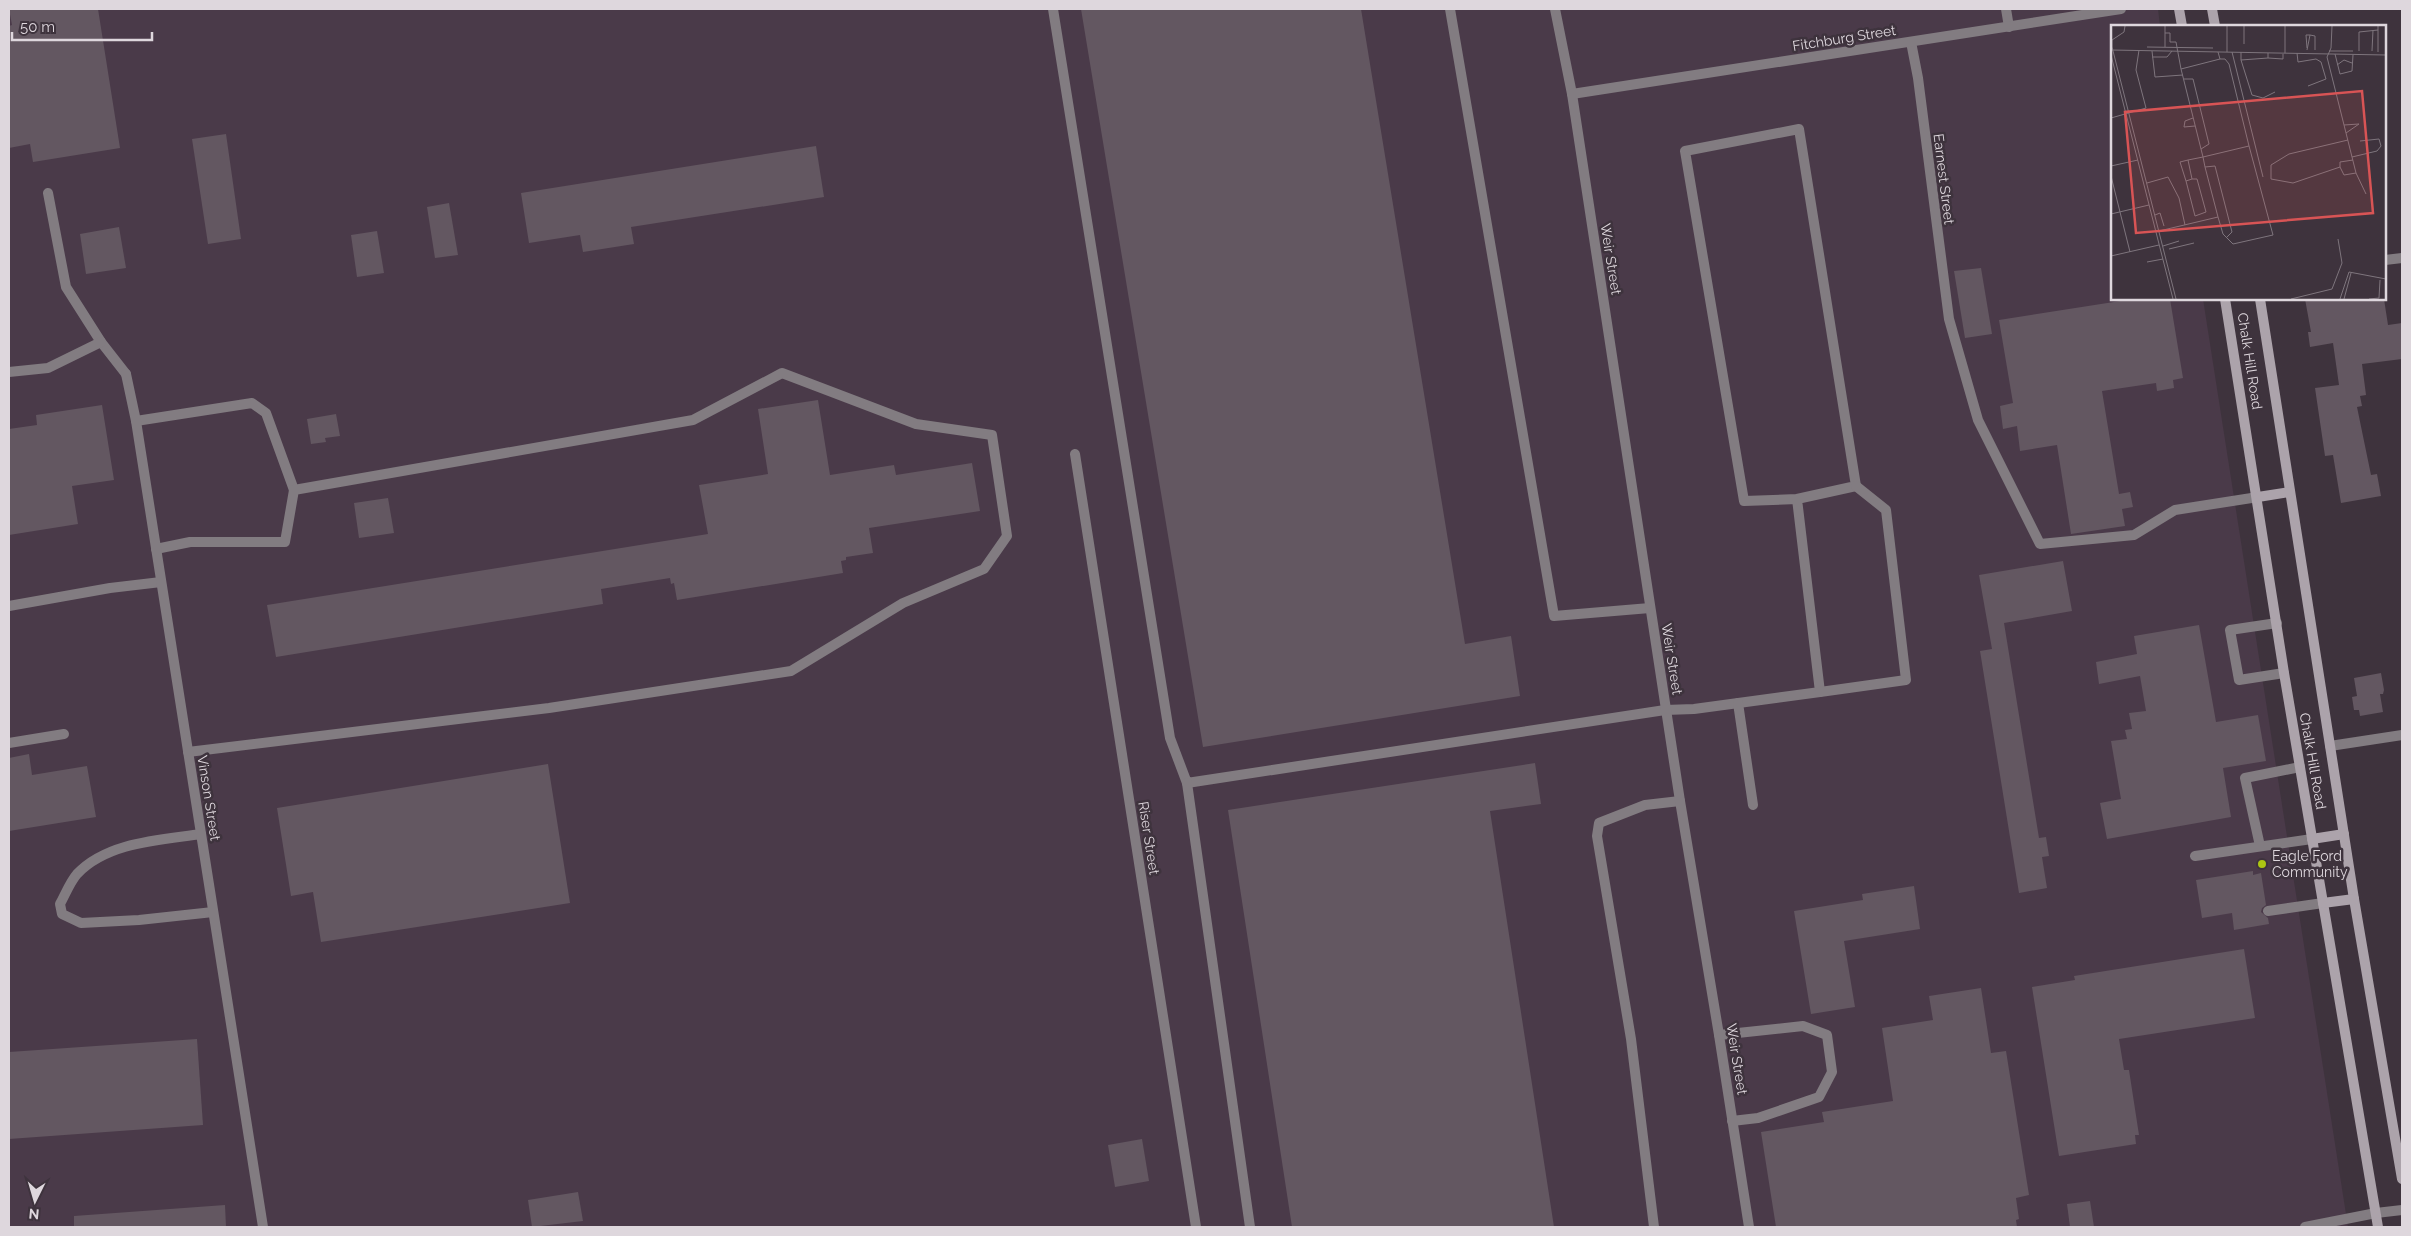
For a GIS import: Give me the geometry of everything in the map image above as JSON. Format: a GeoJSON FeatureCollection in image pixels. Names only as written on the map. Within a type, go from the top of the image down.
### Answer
{"type":"FeatureCollection","features":[{"type":"Feature","properties":{"kind":"street"},"geometry":{"type":"LineString","coordinates":[[1053,9],[1170,738],[1187,783],[1250,1227]]}},
{"type":"Feature","properties":{"kind":"street"},"geometry":{"type":"LineString","coordinates":[[1450,9],[1554,616],[1650,608]]}},
{"type":"Feature","properties":{"kind":"street","name":"Weir Street"},"geometry":{"type":"LineString","coordinates":[[1555,9],[1572,94],[1680,801],[1749,1227]]}},
{"type":"Feature","properties":{"kind":"street"},"geometry":{"type":"LineString","coordinates":[[2006,9],[2008,26]]}},
{"type":"Feature","properties":{"kind":"street","name":"Fitchburg Street"},"geometry":{"type":"LineString","coordinates":[[1572,94],[2121,9]]}},
{"type":"Feature","properties":{"kind":"street"},"geometry":{"type":"LineString","coordinates":[[2179,9],[2182,25]]}},
{"type":"Feature","properties":{"kind":"street"},"geometry":{"type":"LineString","coordinates":[[2212,9],[2215,25]]}},
{"type":"Feature","properties":{"kind":"street","name":"Earnest Street"},"geometry":{"type":"LineString","coordinates":[[1911,42],[1918,78],[1948,319],[1978,420],[2040,544],[2134,535],[2175,510],[2258,497]]}},
{"type":"Feature","properties":{"kind":"street"},"geometry":{"type":"LineString","coordinates":[[1187,783],[1666,710],[1694,709],[1906,680],[1886,510],[1856,486],[1799,129],[1686,151],[1744,501],[1797,498],[1856,486]]}},
{"type":"Feature","properties":{"kind":"street"},"geometry":{"type":"LineString","coordinates":[[9,372],[48,368],[101,342],[66,287],[48,193]]}},
{"type":"Feature","properties":{"kind":"street"},"geometry":{"type":"LineString","coordinates":[[2386,260],[2402,258]]}},
{"type":"Feature","properties":{"kind":"street","name":"Chalk Hill Road"},"geometry":{"type":"LineString","coordinates":[[2225,300],[2258,497],[2284,673],[2378,1227]]}},
{"type":"Feature","properties":{"kind":"street","name":"Chalk Hill Road"},"geometry":{"type":"LineString","coordinates":[[2260,300],[2354,899],[2402,1179]]}},
{"type":"Feature","properties":{"kind":"street","name":"Vinson Street"},"geometry":{"type":"LineString","coordinates":[[101,342],[126,374],[136,421],[263,1227]]}},
{"type":"Feature","properties":{"kind":"street"},"geometry":{"type":"LineString","coordinates":[[188,752],[549,708],[791,671],[903,603],[984,569],[1007,536],[992,435],[916,424],[782,373],[692,420],[294,490]]}},
{"type":"Feature","properties":{"kind":"street"},"geometry":{"type":"LineString","coordinates":[[136,421],[252,403],[266,413],[294,490],[285,542],[190,542],[156,549]]}},
{"type":"Feature","properties":{"kind":"street","name":"Riser Street"},"geometry":{"type":"LineString","coordinates":[[1075,454],[1196,1227]]}},
{"type":"Feature","properties":{"kind":"street"},"geometry":{"type":"LineString","coordinates":[[2258,497],[2290,492]]}},
{"type":"Feature","properties":{"kind":"street"},"geometry":{"type":"LineString","coordinates":[[1797,498],[1820,692]]}},
{"type":"Feature","properties":{"kind":"street"},"geometry":{"type":"LineString","coordinates":[[9,606],[110,588],[161,582]]}},
{"type":"Feature","properties":{"kind":"street"},"geometry":{"type":"LineString","coordinates":[[2277,624],[2230,630],[2239,680],[2284,673]]}},
{"type":"Feature","properties":{"kind":"street"},"geometry":{"type":"LineString","coordinates":[[1738,703],[1753,805]]}},
{"type":"Feature","properties":{"kind":"street"},"geometry":{"type":"LineString","coordinates":[[9,744],[64,734]]}},
{"type":"Feature","properties":{"kind":"street"},"geometry":{"type":"LineString","coordinates":[[2330,746],[2402,735]]}},
{"type":"Feature","properties":{"kind":"street"},"geometry":{"type":"LineString","coordinates":[[2260,846],[2245,778],[2300,767]]}},
{"type":"Feature","properties":{"kind":"street"},"geometry":{"type":"LineString","coordinates":[[1654,1227],[1631,1039],[1597,836],[1599,823],[1645,805],[1680,801]]}},
{"type":"Feature","properties":{"kind":"street"},"geometry":{"type":"LineString","coordinates":[[201,834],[133,845],[101,856],[77,874],[60,904],[62,914],[81,923],[139,920],[213,912]]}},
{"type":"Feature","properties":{"kind":"street"},"geometry":{"type":"LineString","coordinates":[[2195,856],[2344,834]]}},
{"type":"Feature","properties":{"kind":"street"},"geometry":{"type":"LineString","coordinates":[[2268,911],[2354,899]]}},
{"type":"Feature","properties":{"kind":"street"},"geometry":{"type":"LineString","coordinates":[[1719,1035],[1803,1026],[1827,1035],[1832,1072],[1819,1096],[1758,1118],[1732,1121]]}},
{"type":"Feature","properties":{"kind":"street"},"geometry":{"type":"LineString","coordinates":[[2305,1227],[2376,1213],[2402,1210]]}},
{"type":"Feature","properties":{"kind":"shaded area"},"geometry":{"type":"Polygon","coordinates":[[[9,9],[2158,9],[2160,25],[2111,25],[2111,300],[2203,300],[2348,1227],[9,1227],[9,9]]]}},
{"type":"Feature","properties":{"kind":"building"},"geometry":{"type":"Polygon","coordinates":[[[9,9],[98,9],[120,148],[33,162],[30,144],[9,148],[9,26],[12,25],[9,9]]]}},
{"type":"Feature","properties":{"kind":"building"},"geometry":{"type":"Polygon","coordinates":[[[1081,9],[1361,9],[1465,644],[1511,636],[1520,696],[1203,747],[1081,9]]]}},
{"type":"Feature","properties":{"kind":"building"},"geometry":{"type":"Polygon","coordinates":[[[226,134],[241,239],[208,244],[192,139],[226,134]]]}},
{"type":"Feature","properties":{"kind":"building"},"geometry":{"type":"Polygon","coordinates":[[[816,146],[824,197],[631,227],[634,244],[583,252],[580,235],[529,243],[521,193],[816,146]]]}},
{"type":"Feature","properties":{"kind":"building"},"geometry":{"type":"Polygon","coordinates":[[[449,203],[458,255],[435,258],[427,207],[449,203]]]}},
{"type":"Feature","properties":{"kind":"building"},"geometry":{"type":"Polygon","coordinates":[[[119,227],[126,268],[86,274],[80,234],[119,227]]]}},
{"type":"Feature","properties":{"kind":"building"},"geometry":{"type":"Polygon","coordinates":[[[377,231],[384,273],[357,277],[351,235],[377,231]]]}},
{"type":"Feature","properties":{"kind":"building"},"geometry":{"type":"Polygon","coordinates":[[[1981,268],[1992,334],[1965,338],[1954,271],[1981,268]]]}},
{"type":"Feature","properties":{"kind":"building"},"geometry":{"type":"Polygon","coordinates":[[[2127,300],[2170,300],[2183,378],[2173,380],[2174,388],[2157,391],[2156,383],[2102,391],[2119,494],[2130,492],[2133,507],[2122,509],[2125,526],[2071,534],[2057,445],[2020,451],[2017,426],[2003,429],[2000,406],[2013,403],[1999,320],[2127,300]]]}},
{"type":"Feature","properties":{"kind":"building"},"geometry":{"type":"Polygon","coordinates":[[[2305,300],[2384,300],[2388,325],[2402,323],[2402,359],[2362,364],[2366,395],[2360,396],[2362,406],[2357,407],[2371,475],[2377,474],[2381,496],[2341,503],[2333,455],[2325,456],[2315,388],[2339,385],[2333,343],[2310,347],[2308,332],[2311,332],[2305,300]]]}},
{"type":"Feature","properties":{"kind":"building"},"geometry":{"type":"Polygon","coordinates":[[[818,400],[830,475],[894,465],[896,475],[972,463],[980,511],[869,528],[873,553],[846,557],[846,560],[841,561],[843,573],[677,600],[674,583],[671,584],[670,578],[601,589],[603,604],[276,657],[267,605],[708,534],[699,485],[768,474],[758,409],[818,400]]]}},
{"type":"Feature","properties":{"kind":"building"},"geometry":{"type":"Polygon","coordinates":[[[102,405],[114,480],[72,486],[78,524],[9,535],[9,429],[37,425],[36,415],[102,405]]]}},
{"type":"Feature","properties":{"kind":"building"},"geometry":{"type":"Polygon","coordinates":[[[336,414],[340,436],[325,438],[326,442],[311,444],[307,419],[336,414]]]}},
{"type":"Feature","properties":{"kind":"building"},"geometry":{"type":"Polygon","coordinates":[[[388,498],[394,533],[359,538],[354,503],[388,498]]]}},
{"type":"Feature","properties":{"kind":"building"},"geometry":{"type":"Polygon","coordinates":[[[2063,561],[2072,611],[2004,623],[2039,838],[2046,837],[2049,856],[2042,857],[2047,888],[2019,893],[1980,651],[1992,649],[1979,575],[2063,561]]]}},
{"type":"Feature","properties":{"kind":"building"},"geometry":{"type":"Polygon","coordinates":[[[2199,625],[2216,722],[2258,715],[2266,761],[2223,768],[2231,817],[2107,839],[2100,803],[2121,799],[2111,741],[2127,739],[2125,730],[2132,729],[2129,713],[2146,711],[2140,676],[2099,684],[2096,662],[2137,654],[2134,636],[2199,625]]]}},
{"type":"Feature","properties":{"kind":"building"},"geometry":{"type":"Polygon","coordinates":[[[2381,673],[2384,690],[2383,694],[2380,694],[2383,712],[2360,716],[2359,710],[2354,710],[2352,697],[2357,696],[2354,678],[2381,673]]]}},
{"type":"Feature","properties":{"kind":"building"},"geometry":{"type":"Polygon","coordinates":[[[29,754],[32,775],[87,766],[96,817],[9,831],[9,758],[29,754]]]}},
{"type":"Feature","properties":{"kind":"building"},"geometry":{"type":"Polygon","coordinates":[[[1535,763],[1541,804],[1490,811],[1554,1227],[1292,1227],[1228,810],[1535,763]]]}},
{"type":"Feature","properties":{"kind":"building"},"geometry":{"type":"Polygon","coordinates":[[[548,764],[570,903],[321,942],[313,892],[291,896],[277,808],[548,764]]]}},
{"type":"Feature","properties":{"kind":"building"},"geometry":{"type":"Polygon","coordinates":[[[2253,871],[2253,875],[2261,873],[2266,905],[2262,908],[2261,912],[2268,918],[2269,924],[2234,930],[2232,913],[2202,918],[2196,880],[2253,871]]]}},
{"type":"Feature","properties":{"kind":"building"},"geometry":{"type":"Polygon","coordinates":[[[1914,886],[1920,929],[1844,941],[1855,1007],[1811,1014],[1794,911],[1863,900],[1862,894],[1914,886]]]}},
{"type":"Feature","properties":{"kind":"building"},"geometry":{"type":"Polygon","coordinates":[[[2244,949],[2255,1018],[2119,1039],[2124,1070],[2129,1070],[2139,1135],[2135,1135],[2136,1144],[2059,1156],[2032,987],[2075,980],[2074,976],[2244,949]]]}},
{"type":"Feature","properties":{"kind":"building"},"geometry":{"type":"Polygon","coordinates":[[[1981,988],[1991,1053],[2006,1051],[2029,1195],[2016,1198],[2019,1219],[2016,1220],[2017,1227],[1776,1227],[1761,1132],[1824,1122],[1822,1112],[1893,1101],[1882,1028],[1933,1020],[1929,996],[1981,988]]]}},
{"type":"Feature","properties":{"kind":"building"},"geometry":{"type":"Polygon","coordinates":[[[197,1039],[203,1125],[9,1139],[9,1052],[197,1039]]]}},
{"type":"Feature","properties":{"kind":"building"},"geometry":{"type":"Polygon","coordinates":[[[1142,1139],[1149,1181],[1115,1187],[1108,1145],[1142,1139]]]}},
{"type":"Feature","properties":{"kind":"building"},"geometry":{"type":"Polygon","coordinates":[[[578,1192],[583,1221],[532,1227],[528,1200],[578,1192]]]}},
{"type":"Feature","properties":{"kind":"building"},"geometry":{"type":"Polygon","coordinates":[[[2090,1201],[2094,1227],[2070,1227],[2067,1204],[2090,1201]]]}},
{"type":"Feature","properties":{"kind":"building"},"geometry":{"type":"Polygon","coordinates":[[[225,1205],[226,1227],[74,1227],[74,1216],[225,1205]]]}},
{"type":"Feature","properties":{"kind":"place","name":"Eagle Ford Community"},"geometry":{"type":"Point","coordinates":[2262,864]}}]}
